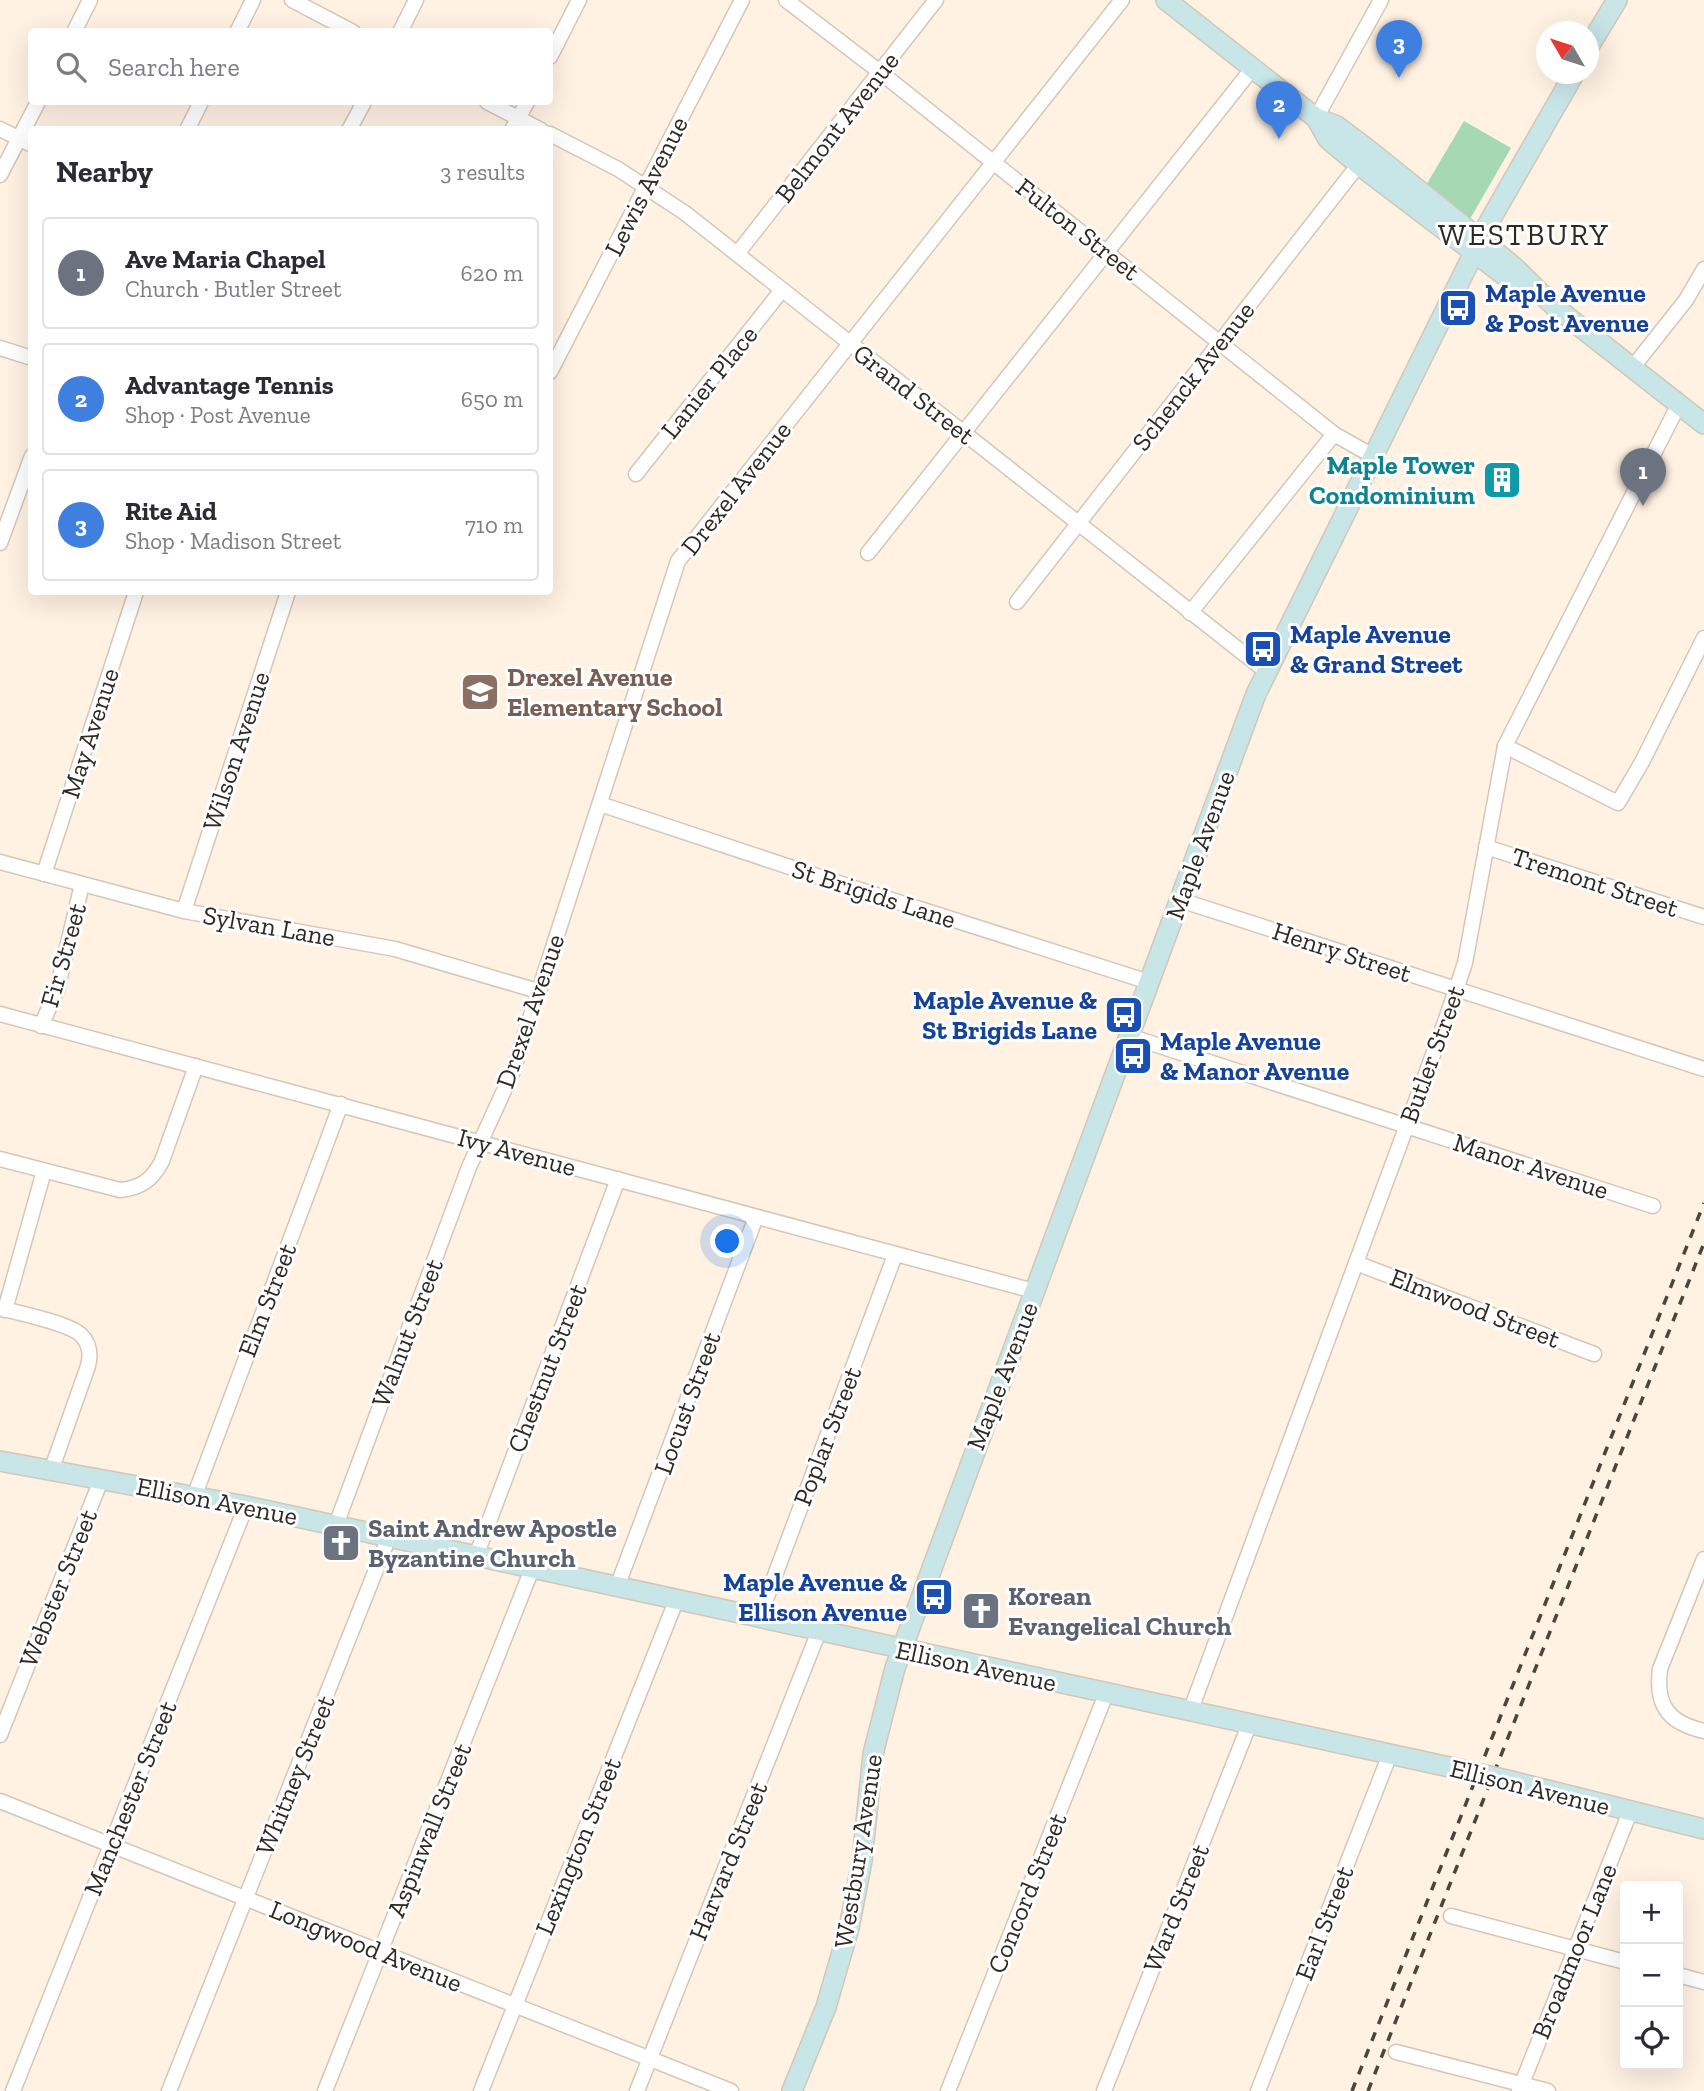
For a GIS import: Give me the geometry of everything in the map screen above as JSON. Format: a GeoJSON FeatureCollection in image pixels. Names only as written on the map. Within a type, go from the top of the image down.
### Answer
{"type":"FeatureCollection","features":[{"type":"Feature","properties":{"kind":"main road"},"geometry":{"type":"LineString","coordinates":[[1166,0],[1315,118],[1337,126],[1364,158],[1476,246],[1531,296],[1555,307],[1704,424]]}},
{"type":"Feature","properties":{"kind":"main road"},"geometry":{"type":"LineString","coordinates":[[1599,29],[1616,0]]}},
{"type":"Feature","properties":{"kind":"main road","name":"Maple Avenue"},"geometry":{"type":"LineString","coordinates":[[903,1650],[950,1512],[1256,694],[1476,246],[1568,84]]}},
{"type":"Feature","properties":{"kind":"main road","name":"Ellison Avenue"},"geometry":{"type":"LineString","coordinates":[[0,1461],[335,1525],[1454,1768],[1704,1829]]}},
{"type":"Feature","properties":{"kind":"main road","name":"Westbury Avenue"},"geometry":{"type":"LineString","coordinates":[[792,2091],[826,2007],[849,1928],[862,1861],[873,1754],[895,1668],[903,1650]]}},
{"type":"Feature","properties":{"kind":"street"},"geometry":{"type":"LineString","coordinates":[[76,28],[90,0]]}},
{"type":"Feature","properties":{"kind":"street"},"geometry":{"type":"LineString","coordinates":[[239,28],[253,0]]}},
{"type":"Feature","properties":{"kind":"street"},"geometry":{"type":"LineString","coordinates":[[292,0],[345,28]]}},
{"type":"Feature","properties":{"kind":"street"},"geometry":{"type":"LineString","coordinates":[[402,28],[416,0]]}},
{"type":"Feature","properties":{"kind":"street"},"geometry":{"type":"LineString","coordinates":[[553,51],[579,0]]}},
{"type":"Feature","properties":{"kind":"street","name":"Lewis Avenue"},"geometry":{"type":"LineString","coordinates":[[553,366],[742,0]]}},
{"type":"Feature","properties":{"kind":"street","name":"Fulton Street"},"geometry":{"type":"LineString","coordinates":[[786,0],[994,162],[1334,434],[1373,456]]}},
{"type":"Feature","properties":{"kind":"street","name":"Belmont Avenue"},"geometry":{"type":"LineString","coordinates":[[737,254],[936,0]]}},
{"type":"Feature","properties":{"kind":"street","name":"Drexel Avenue"},"geometry":{"type":"LineString","coordinates":[[481,1142],[513,1071],[678,561],[1122,0]]}},
{"type":"Feature","properties":{"kind":"street"},"geometry":{"type":"LineString","coordinates":[[1315,118],[1381,0]]}},
{"type":"Feature","properties":{"kind":"street"},"geometry":{"type":"LineString","coordinates":[[868,553],[1252,69]]}},
{"type":"Feature","properties":{"kind":"street"},"geometry":{"type":"LineString","coordinates":[[30,126],[37,105]]}},
{"type":"Feature","properties":{"kind":"street"},"geometry":{"type":"LineString","coordinates":[[189,126],[200,105]]}},
{"type":"Feature","properties":{"kind":"street"},"geometry":{"type":"LineString","coordinates":[[351,126],[362,105]]}},
{"type":"Feature","properties":{"kind":"street"},"geometry":{"type":"LineString","coordinates":[[491,105],[515,123],[525,105]]}},
{"type":"Feature","properties":{"kind":"street"},"geometry":{"type":"LineString","coordinates":[[0,129],[25,142],[0,175]]}},
{"type":"Feature","properties":{"kind":"street","name":"Grand Street"},"geometry":{"type":"LineString","coordinates":[[553,136],[618,169],[685,213],[1267,672]]}},
{"type":"Feature","properties":{"kind":"street","name":"Schenck Avenue"},"geometry":{"type":"LineString","coordinates":[[1017,602],[1364,158]]}},
{"type":"Feature","properties":{"kind":"street"},"geometry":{"type":"LineString","coordinates":[[1633,367],[1686,300],[1704,269]]}},
{"type":"Feature","properties":{"kind":"street","name":"Lanier Place"},"geometry":{"type":"LineString","coordinates":[[636,474],[782,290]]}},
{"type":"Feature","properties":{"kind":"street"},"geometry":{"type":"LineString","coordinates":[[0,348],[28,357]]}},
{"type":"Feature","properties":{"kind":"street","name":"Butler Street"},"geometry":{"type":"LineString","coordinates":[[1190,1712],[1465,962],[1505,747],[1679,404]]}},
{"type":"Feature","properties":{"kind":"street"},"geometry":{"type":"LineString","coordinates":[[1190,613],[1334,434]]}},
{"type":"Feature","properties":{"kind":"street"},"geometry":{"type":"LineString","coordinates":[[0,543],[28,467]]}},
{"type":"Feature","properties":{"kind":"street","name":"May Avenue"},"geometry":{"type":"LineString","coordinates":[[44,874],[135,595]]}},
{"type":"Feature","properties":{"kind":"street","name":"Wilson Avenue"},"geometry":{"type":"LineString","coordinates":[[184,911],[287,595]]}},
{"type":"Feature","properties":{"kind":"street"},"geometry":{"type":"LineString","coordinates":[[1505,747],[1618,803],[1646,754],[1704,638]]}},
{"type":"Feature","properties":{"kind":"street","name":"St Brigids Lane"},"geometry":{"type":"LineString","coordinates":[[600,804],[1149,982]]}},
{"type":"Feature","properties":{"kind":"street","name":"Tremont Street"},"geometry":{"type":"LineString","coordinates":[[1486,846],[1704,917]]}},
{"type":"Feature","properties":{"kind":"street","name":"Sylvan Lane"},"geometry":{"type":"LineString","coordinates":[[0,862],[184,911],[395,949],[538,991]]}},
{"type":"Feature","properties":{"kind":"street","name":"Fir Street"},"geometry":{"type":"LineString","coordinates":[[41,1026],[57,990],[82,884]]}},
{"type":"Feature","properties":{"kind":"street","name":"Henry Street"},"geometry":{"type":"LineString","coordinates":[[1180,900],[1704,1069]]}},
{"type":"Feature","properties":{"kind":"street","name":"Ivy Avenue"},"geometry":{"type":"LineString","coordinates":[[0,1014],[1034,1292]]}},
{"type":"Feature","properties":{"kind":"street","name":"Manor Avenue"},"geometry":{"type":"LineString","coordinates":[[1129,1036],[1653,1206]]}},
{"type":"Feature","properties":{"kind":"street"},"geometry":{"type":"LineString","coordinates":[[0,1159],[120,1190],[146,1182],[155,1174],[162,1161],[196,1066]]}},
{"type":"Feature","properties":{"kind":"street","name":"Elm Street"},"geometry":{"type":"LineString","coordinates":[[194,1497],[341,1104]]}},
{"type":"Feature","properties":{"kind":"street","name":"Walnut Street"},"geometry":{"type":"LineString","coordinates":[[335,1525],[481,1142]]}},
{"type":"Feature","properties":{"kind":"street"},"geometry":{"type":"LineString","coordinates":[[44,1171],[3,1309],[70,1328],[82,1335],[89,1348],[88,1366],[51,1471]]}},
{"type":"Feature","properties":{"kind":"street","name":"Chestnut Street"},"geometry":{"type":"LineString","coordinates":[[476,1556],[618,1180]]}},
{"type":"Feature","properties":{"kind":"street","name":"Locust Street"},"geometry":{"type":"LineString","coordinates":[[617,1587],[755,1217]]}},
{"type":"Feature","properties":{"kind":"street","name":"Poplar Street"},"geometry":{"type":"LineString","coordinates":[[758,1618],[895,1255]]}},
{"type":"Feature","properties":{"kind":"street","name":"Elmwood Street"},"geometry":{"type":"LineString","coordinates":[[1356,1263],[1594,1354]]}},
{"type":"Feature","properties":{"kind":"street","name":"Webster Street"},"geometry":{"type":"LineString","coordinates":[[0,1735],[101,1480]]}},
{"type":"Feature","properties":{"kind":"street","name":"Manchester Street"},"geometry":{"type":"LineString","coordinates":[[13,2091],[246,1506]]}},
{"type":"Feature","properties":{"kind":"street","name":"Whitney Street"},"geometry":{"type":"LineString","coordinates":[[169,2091],[389,1537]]}},
{"type":"Feature","properties":{"kind":"street"},"geometry":{"type":"LineString","coordinates":[[1704,1559],[1660,1669],[1658,1688],[1659,1696],[1674,1719],[1685,1727],[1704,1731]]}},
{"type":"Feature","properties":{"kind":"street","name":"Aspinwall Street"},"geometry":{"type":"LineString","coordinates":[[325,2091],[532,1569]]}},
{"type":"Feature","properties":{"kind":"street","name":"Lexington Street"},"geometry":{"type":"LineString","coordinates":[[481,2091],[676,1601]]}},
{"type":"Feature","properties":{"kind":"street","name":"Harvard Street"},"geometry":{"type":"LineString","coordinates":[[637,2091],[819,1632]]}},
{"type":"Feature","properties":{"kind":"street","name":"Concord Street"},"geometry":{"type":"LineString","coordinates":[[948,2091],[1106,1694]]}},
{"type":"Feature","properties":{"kind":"street","name":"Ward Street"},"geometry":{"type":"LineString","coordinates":[[1104,2091],[1249,1725]]}},
{"type":"Feature","properties":{"kind":"street","name":"Earl Street"},"geometry":{"type":"LineString","coordinates":[[1258,2091],[1390,1754]]}},
{"type":"Feature","properties":{"kind":"street","name":"Longwood Avenue"},"geometry":{"type":"LineString","coordinates":[[0,1801],[731,2091]]}},
{"type":"Feature","properties":{"kind":"street","name":"Broadmoor Lane"},"geometry":{"type":"LineString","coordinates":[[1520,2088],[1630,1812]]}},
{"type":"Feature","properties":{"kind":"street"},"geometry":{"type":"LineString","coordinates":[[1451,1916],[1620,1961]]}},
{"type":"Feature","properties":{"kind":"street"},"geometry":{"type":"LineString","coordinates":[[1683,1976],[1704,1982]]}},
{"type":"Feature","properties":{"kind":"street"},"geometry":{"type":"LineString","coordinates":[[1396,2052],[1520,2088],[1548,2091]]}},
{"type":"Feature","properties":{"kind":"green space"},"geometry":{"type":"Polygon","coordinates":[[[1464,121],[1511,148],[1470,219],[1426,185],[1464,121]]]}},
{"type":"Feature","properties":{"kind":"railway"},"geometry":{"type":"LineString","coordinates":[[1352,2091],[1704,1203]]}},
{"type":"Feature","properties":{"kind":"railway"},"geometry":{"type":"LineString","coordinates":[[1368,2091],[1704,1243]]}},
{"type":"Feature","properties":{"kind":"place","name":"Rite Aid"},"geometry":{"type":"Point","coordinates":[1399,78]}},
{"type":"Feature","properties":{"kind":"place","name":"Advantage Tennis"},"geometry":{"type":"Point","coordinates":[1279,139]}},
{"type":"Feature","properties":{"kind":"place","name":"Maple Avenue & Post Avenue"},"geometry":{"type":"Point","coordinates":[1458,308]}},
{"type":"Feature","properties":{"kind":"place","name":"Maple Tower Condominium"},"geometry":{"type":"Point","coordinates":[1502,480]}},
{"type":"Feature","properties":{"kind":"place","name":"Ave Maria Chapel"},"geometry":{"type":"Point","coordinates":[1643,506]}},
{"type":"Feature","properties":{"kind":"place","name":"Maple Avenue & Grand Street"},"geometry":{"type":"Point","coordinates":[1263,649]}},
{"type":"Feature","properties":{"kind":"place","name":"Drexel Avenue Elementary School"},"geometry":{"type":"Point","coordinates":[480,692]}},
{"type":"Feature","properties":{"kind":"place","name":"Maple Avenue & St Brigids Lane"},"geometry":{"type":"Point","coordinates":[1124,1015]}},
{"type":"Feature","properties":{"kind":"place","name":"Maple Avenue & Manor Avenue"},"geometry":{"type":"Point","coordinates":[1133,1056]}},
{"type":"Feature","properties":{"kind":"place","name":"Saint Andrew Apostle Byzantine Church"},"geometry":{"type":"Point","coordinates":[341,1543]}},
{"type":"Feature","properties":{"kind":"place","name":"Maple Avenue & Ellison Avenue"},"geometry":{"type":"Point","coordinates":[934,1597]}},
{"type":"Feature","properties":{"kind":"place","name":"Korean Evangelical Church"},"geometry":{"type":"Point","coordinates":[981,1611]}},
{"type":"Feature","properties":{"kind":"district","name":"WESTBURY"},"geometry":{"type":"Point","coordinates":[1524,235]}}]}
